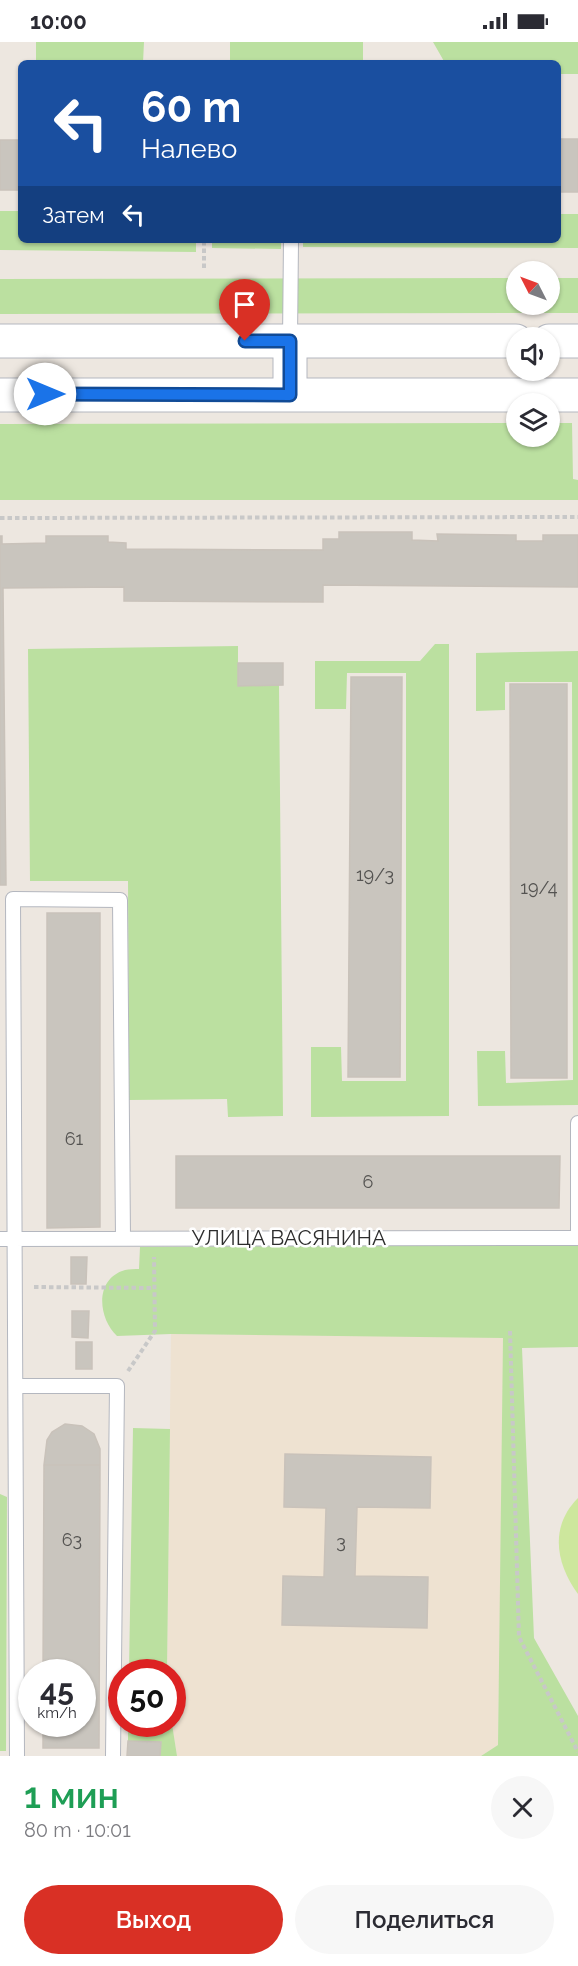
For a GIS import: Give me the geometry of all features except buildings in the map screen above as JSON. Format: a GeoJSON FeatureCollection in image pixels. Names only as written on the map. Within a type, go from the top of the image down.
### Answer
{"type":"FeatureCollection","features":[{"type":"Feature","properties":{"kind":"main road"},"geometry":{"type":"LineString","coordinates":[[0,341],[506,341]]}},
{"type":"Feature","properties":{"kind":"main road"},"geometry":{"type":"LineString","coordinates":[[290,341],[290,395]]}},
{"type":"Feature","properties":{"kind":"main road"},"geometry":{"type":"LineString","coordinates":[[560,341],[578,341]]}},
{"type":"Feature","properties":{"kind":"main road"},"geometry":{"type":"LineString","coordinates":[[0,394],[578,395]]}},
{"type":"Feature","properties":{"kind":"lane"},"geometry":{"type":"LineString","coordinates":[[290,341],[291,243]]}},
{"type":"Feature","properties":{"kind":"lane"},"geometry":{"type":"LineString","coordinates":[[17,1756],[13,899],[120,900],[123,1238]]}},
{"type":"Feature","properties":{"kind":"lane"},"geometry":{"type":"LineString","coordinates":[[578,1123],[578,1238]]}},
{"type":"Feature","properties":{"kind":"lane","name":"УЛИЦА ВАСЯНИНА"},"geometry":{"type":"LineString","coordinates":[[0,1239],[578,1238]]}},
{"type":"Feature","properties":{"kind":"lane"},"geometry":{"type":"LineString","coordinates":[[16,1386],[117,1386],[113,1756]]}},
{"type":"Feature","properties":{"kind":"path"},"geometry":{"type":"LineString","coordinates":[[204,243],[204,268]]}},
{"type":"Feature","properties":{"kind":"path"},"geometry":{"type":"LineString","coordinates":[[0,518],[578,517]]}},
{"type":"Feature","properties":{"kind":"path"},"geometry":{"type":"LineString","coordinates":[[117,1386],[154,1331],[155,1239]]}},
{"type":"Feature","properties":{"kind":"path"},"geometry":{"type":"LineString","coordinates":[[15,1286],[153,1288]]}},
{"type":"Feature","properties":{"kind":"path"},"geometry":{"type":"LineString","coordinates":[[510,1330],[519,1637],[578,1752]]}},
{"type":"Feature","properties":{"kind":"shaded area"},"geometry":{"type":"Polygon","coordinates":[[[171,1334],[504,1337],[498,1745],[481,1756],[177,1756],[174,1737],[186,1737],[186,1659],[167,1659],[171,1334]],[[285,1454],[284,1507],[326,1508],[324,1577],[283,1576],[283,1625],[427,1628],[428,1577],[355,1576],[357,1507],[430,1508],[431,1457],[285,1454]]]}},
{"type":"Feature","properties":{"kind":"green space"},"geometry":{"type":"Polygon","coordinates":[[[36,42],[144,42],[143,60],[36,60],[36,42]]]}},
{"type":"Feature","properties":{"kind":"green space"},"geometry":{"type":"Polygon","coordinates":[[[230,42],[363,42],[363,60],[230,60],[230,42]]]}},
{"type":"Feature","properties":{"kind":"green space"},"geometry":{"type":"Polygon","coordinates":[[[433,42],[578,42],[578,74],[561,74],[561,60],[443,60],[433,42]]]}},
{"type":"Feature","properties":{"kind":"green space"},"geometry":{"type":"Polygon","coordinates":[[[0,211],[18,211],[18,243],[196,243],[196,252],[0,250],[0,211]]]}},
{"type":"Feature","properties":{"kind":"green space"},"geometry":{"type":"Polygon","coordinates":[[[561,214],[578,214],[578,248],[303,247],[303,243],[561,243],[561,214]]]}},
{"type":"Feature","properties":{"kind":"green space"},"geometry":{"type":"Polygon","coordinates":[[[212,243],[281,243],[281,249],[212,248],[212,243]]]}},
{"type":"Feature","properties":{"kind":"green space"},"geometry":{"type":"Polygon","coordinates":[[[506,278],[506,313],[0,314],[0,279],[506,278]]]}},
{"type":"Feature","properties":{"kind":"green space"},"geometry":{"type":"Polygon","coordinates":[[[560,278],[578,278],[578,313],[560,313],[560,278]]]}},
{"type":"Feature","properties":{"kind":"green space"},"geometry":{"type":"Polygon","coordinates":[[[506,423],[506,447],[560,447],[560,423],[572,423],[573,479],[578,480],[578,500],[0,500],[0,424],[506,423]]]}},
{"type":"Feature","properties":{"kind":"green space"},"geometry":{"type":"Polygon","coordinates":[[[435,644],[449,644],[449,1116],[311,1117],[311,1047],[341,1047],[342,1081],[406,1081],[406,673],[347,673],[346,709],[315,709],[315,661],[420,661],[435,644]]]}},
{"type":"Feature","properties":{"kind":"green space"},"geometry":{"type":"Polygon","coordinates":[[[238,646],[238,685],[279,685],[283,1116],[228,1117],[227,1099],[129,1100],[128,881],[30,881],[28,649],[238,646]]]}},
{"type":"Feature","properties":{"kind":"green space"},"geometry":{"type":"Polygon","coordinates":[[[578,651],[578,1105],[478,1106],[477,1051],[505,1051],[506,1083],[573,1080],[572,682],[505,682],[505,710],[476,711],[476,653],[578,651]]]}},
{"type":"Feature","properties":{"kind":"green space"},"geometry":{"type":"Polygon","coordinates":[[[578,1244],[578,1347],[522,1348],[534,1638],[578,1716],[578,1756],[481,1756],[498,1745],[503,1338],[171,1334],[117,1336],[106,1319],[102,1300],[108,1282],[115,1275],[125,1270],[139,1269],[140,1247],[578,1244]]]}},
{"type":"Feature","properties":{"kind":"green space"},"geometry":{"type":"Polygon","coordinates":[[[133,1428],[170,1429],[167,1659],[129,1659],[133,1428]]]}},
{"type":"Feature","properties":{"kind":"green space"},"geometry":{"type":"Polygon","coordinates":[[[0,1494],[7,1497],[6,1751],[0,1751],[0,1494]]]}},
{"type":"Feature","properties":{"kind":"green space"},"geometry":{"type":"Polygon","coordinates":[[[578,1498],[578,1594],[570,1582],[561,1558],[559,1533],[569,1509],[578,1498]]]}},
{"type":"Feature","properties":{"kind":"green space"},"geometry":{"type":"Polygon","coordinates":[[[128,1737],[174,1737],[177,1756],[160,1756],[160,1742],[128,1741],[128,1737]]]}},
{"type":"Feature","properties":{"kind":"route"},"geometry":{"type":"LineString","coordinates":[[45,394],[290,395],[290,341],[245,341]]}}]}
